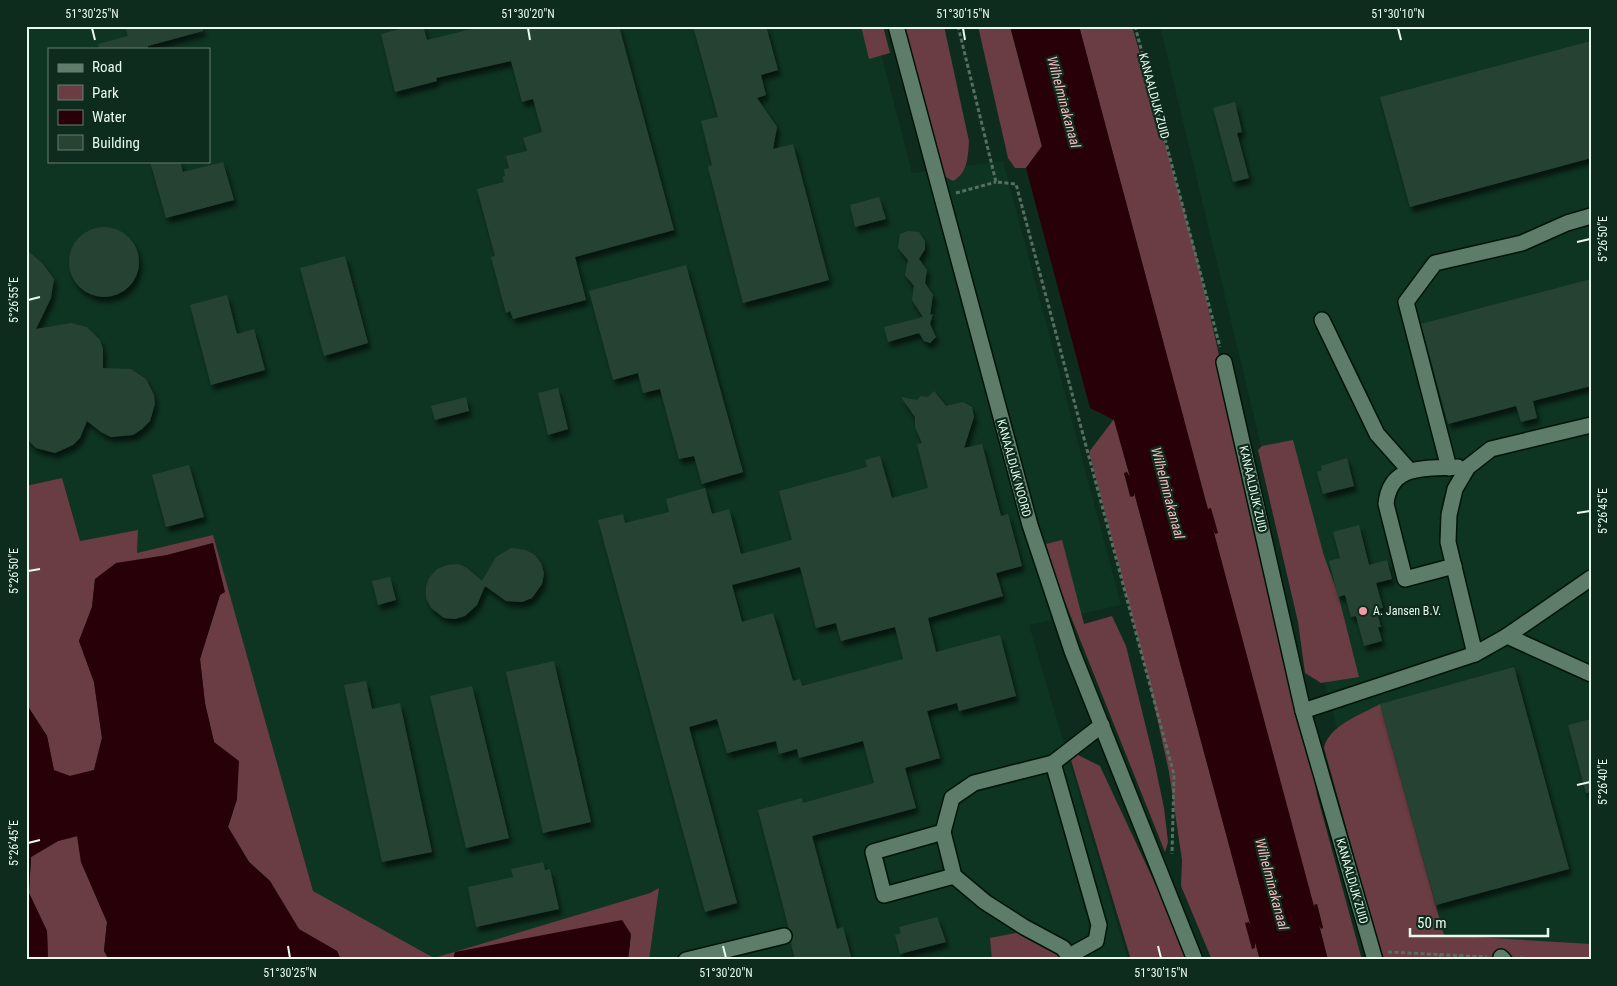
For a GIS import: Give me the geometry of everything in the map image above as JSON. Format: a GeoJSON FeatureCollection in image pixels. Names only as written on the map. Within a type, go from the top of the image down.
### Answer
{"type":"FeatureCollection","features":[{"type":"Feature","properties":{"kind":"street","name":"KANAALDIJK NOORD"},"geometry":{"type":"LineString","coordinates":[[896,26],[1030,525],[1072,651],[1195,960]]}},
{"type":"Feature","properties":{"kind":"street"},"geometry":{"type":"LineString","coordinates":[[1449,468],[1406,302],[1435,263],[1522,243],[1567,222],[1591,216]]}},
{"type":"Feature","properties":{"kind":"street"},"geometry":{"type":"LineString","coordinates":[[1322,320],[1377,434],[1409,470]]}},
{"type":"Feature","properties":{"kind":"street","name":"KANAALDIJK ZUID"},"geometry":{"type":"LineString","coordinates":[[1224,362],[1303,711],[1374,955]]}},
{"type":"Feature","properties":{"kind":"street"},"geometry":{"type":"LineString","coordinates":[[1475,654],[1448,542],[1449,515],[1455,489],[1468,467],[1491,449],[1591,425]]}},
{"type":"Feature","properties":{"kind":"street"},"geometry":{"type":"LineString","coordinates":[[1454,566],[1405,579],[1386,504],[1387,494],[1392,483],[1409,470],[1468,467]]}},
{"type":"Feature","properties":{"kind":"street"},"geometry":{"type":"LineString","coordinates":[[1303,711],[1475,654],[1507,636],[1591,578]]}},
{"type":"Feature","properties":{"kind":"street"},"geometry":{"type":"LineString","coordinates":[[1507,636],[1591,674]]}},
{"type":"Feature","properties":{"kind":"street"},"geometry":{"type":"LineString","coordinates":[[1053,763],[1099,925],[1096,941],[1071,958],[1063,948],[1024,927],[985,902],[954,876],[943,832],[952,798],[974,783],[1053,763],[1102,725]]}},
{"type":"Feature","properties":{"kind":"street"},"geometry":{"type":"LineString","coordinates":[[943,832],[873,852],[884,895],[954,876]]}},
{"type":"Feature","properties":{"kind":"street"},"geometry":{"type":"LineString","coordinates":[[686,960],[784,936]]}},
{"type":"Feature","properties":{"kind":"path"},"geometry":{"type":"LineString","coordinates":[[958,26],[996,182]]}},
{"type":"Feature","properties":{"kind":"path","name":"KANAALDIJK ZUID"},"geometry":{"type":"LineString","coordinates":[[1136,26],[1224,362]]}},
{"type":"Feature","properties":{"kind":"path"},"geometry":{"type":"LineString","coordinates":[[942,196],[996,182],[1016,184],[1174,775],[1171,859]]}},
{"type":"Feature","properties":{"kind":"path"},"geometry":{"type":"LineString","coordinates":[[1374,955],[1442,954],[1548,960]]}},
{"type":"Feature","properties":{"kind":"path"},"geometry":{"type":"LineString","coordinates":[[1434,960],[1442,954]]}},
{"type":"Feature","properties":{"kind":"shaded area"},"geometry":{"type":"Polygon","coordinates":[[[26,26],[874,26],[912,173],[1003,161],[1121,605],[1029,625],[1128,960],[649,960],[659,888],[650,893],[434,958],[313,891],[213,536],[137,553],[138,530],[80,541],[62,478],[26,486],[26,26]]]}},
{"type":"Feature","properties":{"kind":"shaded area"},"geometry":{"type":"Polygon","coordinates":[[[1160,26],[1591,26],[1591,944],[1392,932],[1262,450],[1160,26]]]}},
{"type":"Feature","properties":{"kind":"green space"},"geometry":{"type":"Polygon","coordinates":[[[861,26],[883,26],[890,53],[869,59],[861,26]]]}},
{"type":"Feature","properties":{"kind":"green space"},"geometry":{"type":"Polygon","coordinates":[[[903,26],[944,26],[969,141],[964,169],[958,178],[953,181],[944,176],[903,26]]]}},
{"type":"Feature","properties":{"kind":"green space"},"geometry":{"type":"Polygon","coordinates":[[[978,26],[1010,26],[1042,147],[1026,168],[1015,168],[1008,158],[978,26]]]}},
{"type":"Feature","properties":{"kind":"green space"},"geometry":{"type":"Polygon","coordinates":[[[1079,26],[1132,26],[1196,254],[1313,768],[1317,795],[1362,960],[1328,960],[1319,925],[1323,928],[1317,904],[1314,910],[1079,26]]]}},
{"type":"Feature","properties":{"kind":"green space"},"geometry":{"type":"Polygon","coordinates":[[[1114,419],[1130,477],[1124,473],[1130,497],[1134,492],[1260,960],[1212,960],[1181,886],[1182,860],[1169,772],[1149,681],[1089,452],[1114,419]]]}},
{"type":"Feature","properties":{"kind":"green space"},"geometry":{"type":"Polygon","coordinates":[[[1293,440],[1324,556],[1338,594],[1359,677],[1321,683],[1305,673],[1298,622],[1258,450],[1262,446],[1293,440]]]}},
{"type":"Feature","properties":{"kind":"green space"},"geometry":{"type":"Polygon","coordinates":[[[62,478],[80,541],[138,530],[137,553],[213,535],[313,891],[434,958],[650,893],[659,888],[649,960],[628,960],[631,934],[455,952],[453,960],[341,960],[337,951],[299,930],[270,881],[249,862],[228,827],[237,799],[214,742],[205,704],[200,659],[220,595],[213,543],[167,555],[95,579],[92,607],[79,641],[94,682],[102,738],[94,770],[70,776],[54,771],[47,736],[27,705],[26,486],[62,478]]]}},
{"type":"Feature","properties":{"kind":"green space"},"geometry":{"type":"Polygon","coordinates":[[[1062,540],[1084,624],[1112,616],[1126,646],[1164,808],[1168,842],[1165,852],[1055,577],[1046,544],[1062,540]]]}},
{"type":"Feature","properties":{"kind":"green space"},"geometry":{"type":"Polygon","coordinates":[[[1380,704],[1444,935],[1591,944],[1591,960],[1383,960],[1324,748],[1332,733],[1339,727],[1380,704]]]}},
{"type":"Feature","properties":{"kind":"green space"},"geometry":{"type":"Polygon","coordinates":[[[1068,750],[1100,766],[1174,924],[1188,960],[1131,960],[1068,750]]]}},
{"type":"Feature","properties":{"kind":"green space"},"geometry":{"type":"Polygon","coordinates":[[[78,836],[81,862],[107,922],[104,951],[109,960],[48,960],[47,931],[29,893],[31,857],[58,841],[78,836]]]}},
{"type":"Feature","properties":{"kind":"green space"},"geometry":{"type":"Polygon","coordinates":[[[1020,932],[1080,955],[1086,960],[992,960],[990,938],[1020,932]]]}},
{"type":"Feature","properties":{"kind":"water","name":"Wilhelminakanaal"},"geometry":{"type":"Polygon","coordinates":[[[1010,26],[1079,26],[1209,513],[1208,509],[1211,508],[1218,533],[1215,534],[1213,529],[1315,910],[1314,905],[1317,904],[1323,928],[1321,929],[1319,925],[1328,960],[1260,960],[1255,942],[1255,948],[1252,949],[1245,923],[1249,922],[1251,927],[1134,492],[1134,496],[1131,497],[1124,473],[1127,472],[1130,477],[1114,420],[1090,408],[1026,168],[1042,146],[1010,26]]]}},
{"type":"Feature","properties":{"kind":"water"},"geometry":{"type":"Polygon","coordinates":[[[213,543],[225,592],[220,595],[200,659],[205,703],[214,742],[239,761],[237,799],[228,827],[249,862],[270,881],[299,929],[337,951],[341,960],[109,960],[104,951],[107,922],[81,862],[77,836],[58,841],[31,857],[29,893],[47,931],[48,960],[26,960],[26,633],[27,705],[47,736],[54,770],[70,776],[94,770],[102,738],[94,682],[79,641],[92,607],[95,579],[116,563],[167,555],[213,543]]]}},
{"type":"Feature","properties":{"kind":"water"},"geometry":{"type":"Polygon","coordinates":[[[622,920],[631,934],[628,960],[453,960],[455,952],[622,920]]]}},
{"type":"Feature","properties":{"kind":"building"},"geometry":{"type":"Polygon","coordinates":[[[125,26],[203,26],[203,31],[148,46],[148,48],[99,48],[98,44],[128,36],[125,26]]]}},
{"type":"Feature","properties":{"kind":"building"},"geometry":{"type":"Polygon","coordinates":[[[412,26],[423,26],[427,40],[484,26],[619,26],[674,230],[575,257],[586,300],[513,319],[510,311],[506,313],[491,257],[495,256],[477,189],[504,182],[502,177],[505,176],[504,169],[509,168],[506,156],[527,151],[523,138],[542,132],[533,99],[522,102],[511,61],[436,78],[437,81],[395,92],[381,34],[412,26]]]}},
{"type":"Feature","properties":{"kind":"building"},"geometry":{"type":"Polygon","coordinates":[[[693,26],[766,26],[778,70],[761,75],[766,95],[757,98],[777,127],[773,149],[793,144],[829,280],[743,303],[708,167],[712,165],[701,121],[718,117],[693,26]]]}},
{"type":"Feature","properties":{"kind":"building"},"geometry":{"type":"Polygon","coordinates":[[[1591,41],[1591,158],[1410,207],[1380,97],[1591,41]]]}},
{"type":"Feature","properties":{"kind":"building"},"geometry":{"type":"Polygon","coordinates":[[[1235,102],[1242,132],[1237,133],[1249,178],[1233,182],[1213,108],[1235,102]]]}},
{"type":"Feature","properties":{"kind":"building"},"geometry":{"type":"Polygon","coordinates":[[[150,162],[180,162],[183,172],[223,162],[234,200],[166,218],[150,162]]]}},
{"type":"Feature","properties":{"kind":"building"},"geometry":{"type":"Polygon","coordinates":[[[879,197],[886,219],[855,227],[850,205],[879,197]]]}},
{"type":"Feature","properties":{"kind":"building"},"geometry":{"type":"Polygon","coordinates":[[[111,227],[124,233],[133,242],[137,248],[139,262],[137,276],[129,287],[118,295],[97,297],[90,295],[79,287],[71,276],[69,255],[71,248],[79,237],[90,229],[111,227]]]}},
{"type":"Feature","properties":{"kind":"building"},"geometry":{"type":"Polygon","coordinates":[[[908,231],[919,232],[925,241],[925,249],[919,259],[927,270],[925,283],[933,295],[930,315],[933,314],[930,324],[936,337],[930,343],[924,341],[919,333],[888,342],[884,327],[923,317],[912,300],[914,286],[905,275],[908,260],[898,248],[900,234],[908,231]]]}},
{"type":"Feature","properties":{"kind":"building"},"geometry":{"type":"Polygon","coordinates":[[[26,249],[43,264],[54,279],[51,298],[36,329],[71,323],[87,327],[100,340],[103,349],[103,368],[131,369],[146,379],[154,395],[155,404],[150,421],[133,435],[111,437],[87,421],[80,438],[73,445],[55,453],[36,448],[26,437],[26,249]]]}},
{"type":"Feature","properties":{"kind":"building"},"geometry":{"type":"Polygon","coordinates":[[[345,256],[368,343],[324,356],[300,268],[345,256]]]}},
{"type":"Feature","properties":{"kind":"building"},"geometry":{"type":"Polygon","coordinates":[[[686,265],[743,472],[702,484],[694,456],[679,459],[660,389],[643,393],[638,373],[613,380],[589,291],[686,265]]]}},
{"type":"Feature","properties":{"kind":"building"},"geometry":{"type":"Polygon","coordinates":[[[1591,279],[1591,386],[1533,401],[1537,418],[1521,422],[1516,406],[1448,424],[1421,324],[1591,279]]]}},
{"type":"Feature","properties":{"kind":"building"},"geometry":{"type":"Polygon","coordinates":[[[227,295],[237,334],[254,329],[265,370],[211,385],[190,305],[227,295]]]}},
{"type":"Feature","properties":{"kind":"building"},"geometry":{"type":"Polygon","coordinates":[[[558,388],[568,429],[548,435],[538,393],[558,388]]]}},
{"type":"Feature","properties":{"kind":"building"},"geometry":{"type":"Polygon","coordinates":[[[934,391],[946,406],[963,402],[972,407],[974,417],[964,448],[982,444],[1001,516],[1008,514],[1022,566],[996,573],[1003,596],[928,618],[936,652],[1000,635],[1016,696],[959,711],[957,703],[927,711],[940,758],[905,768],[916,808],[812,836],[837,929],[843,927],[852,960],[795,960],[791,943],[793,934],[789,929],[758,810],[802,798],[803,803],[874,783],[863,741],[799,758],[797,749],[779,754],[776,741],[727,753],[717,719],[689,727],[737,903],[705,912],[598,520],[623,514],[625,523],[669,512],[666,499],[705,488],[712,514],[729,509],[741,554],[792,540],[779,491],[867,467],[865,460],[880,456],[892,498],[928,488],[917,444],[922,443],[915,427],[915,417],[901,397],[917,400],[921,396],[928,397],[934,391]],[[800,567],[732,585],[742,622],[773,613],[793,681],[800,679],[802,686],[903,659],[895,627],[841,641],[836,623],[816,628],[800,567]]]}},
{"type":"Feature","properties":{"kind":"building"},"geometry":{"type":"Polygon","coordinates":[[[466,397],[469,411],[435,420],[431,406],[466,397]]]}},
{"type":"Feature","properties":{"kind":"building"},"geometry":{"type":"Polygon","coordinates":[[[1347,458],[1354,486],[1323,494],[1317,472],[1322,470],[1321,466],[1347,458]]]}},
{"type":"Feature","properties":{"kind":"building"},"geometry":{"type":"Polygon","coordinates":[[[189,465],[204,517],[166,527],[152,475],[189,465]]]}},
{"type":"Feature","properties":{"kind":"building"},"geometry":{"type":"Polygon","coordinates":[[[1359,525],[1369,565],[1387,560],[1392,579],[1376,583],[1383,608],[1376,609],[1381,627],[1378,627],[1382,641],[1364,646],[1356,616],[1351,617],[1345,595],[1338,597],[1329,561],[1340,558],[1333,532],[1359,525]]]}},
{"type":"Feature","properties":{"kind":"building"},"geometry":{"type":"Polygon","coordinates":[[[511,548],[526,550],[535,555],[541,563],[544,573],[542,584],[532,598],[522,602],[506,601],[485,586],[477,605],[465,616],[455,619],[444,618],[431,608],[426,598],[426,587],[429,578],[437,569],[447,565],[458,564],[467,568],[482,581],[496,557],[511,548]]]}},
{"type":"Feature","properties":{"kind":"building"},"geometry":{"type":"Polygon","coordinates":[[[390,577],[396,600],[378,605],[372,581],[390,577]]]}},
{"type":"Feature","properties":{"kind":"building"},"geometry":{"type":"Polygon","coordinates":[[[554,661],[591,822],[543,833],[506,672],[554,661]]]}},
{"type":"Feature","properties":{"kind":"building"},"geometry":{"type":"Polygon","coordinates":[[[1514,667],[1569,869],[1436,905],[1380,704],[1514,667]]]}},
{"type":"Feature","properties":{"kind":"building"},"geometry":{"type":"Polygon","coordinates":[[[366,681],[372,709],[400,703],[432,852],[382,862],[344,685],[366,681]]]}},
{"type":"Feature","properties":{"kind":"building"},"geometry":{"type":"Polygon","coordinates":[[[472,686],[509,838],[466,848],[430,696],[472,686]]]}},
{"type":"Feature","properties":{"kind":"building"},"geometry":{"type":"Polygon","coordinates":[[[1591,719],[1591,792],[1586,793],[1568,725],[1591,719]]]}},
{"type":"Feature","properties":{"kind":"building"},"geometry":{"type":"Polygon","coordinates":[[[543,862],[545,870],[550,869],[559,909],[476,927],[468,887],[513,877],[511,869],[543,862]]]}},
{"type":"Feature","properties":{"kind":"building"},"geometry":{"type":"Polygon","coordinates":[[[937,917],[946,942],[900,954],[895,935],[901,933],[899,927],[937,917]]]}},
{"type":"Feature","properties":{"kind":"place","name":"A. Jansen B.V."},"geometry":{"type":"Point","coordinates":[1363,611]}}]}
